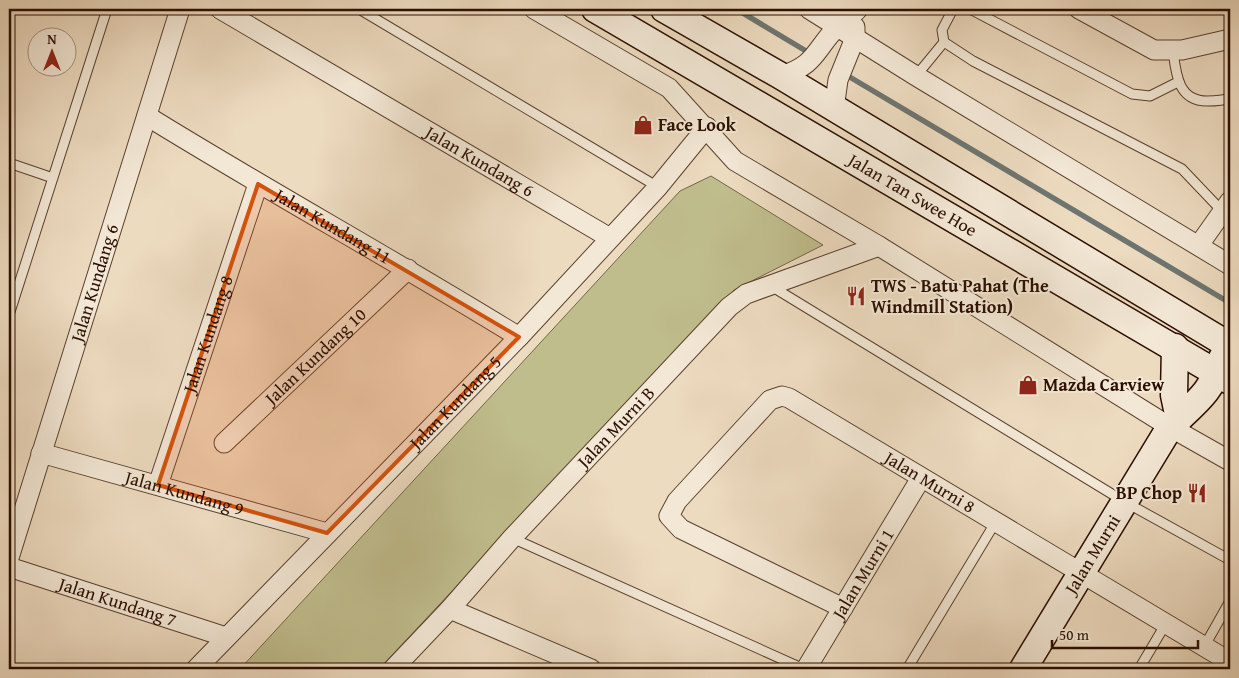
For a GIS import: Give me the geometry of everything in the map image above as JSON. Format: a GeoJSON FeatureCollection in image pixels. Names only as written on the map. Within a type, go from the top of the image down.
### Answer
{"type":"FeatureCollection","features":[{"type":"Feature","properties":{"kind":"main road","name":"Jalan Tan Swee Hoe"},"geometry":{"type":"LineString","coordinates":[[670,11],[1228,345]]}},
{"type":"Feature","properties":{"kind":"main road","name":"Jalan Tan Swee Hoe"},"geometry":{"type":"LineString","coordinates":[[609,12],[1224,377]]}},
{"type":"Feature","properties":{"kind":"main road","name":"Jalan Murni"},"geometry":{"type":"LineString","coordinates":[[1023,669],[1080,573],[1175,423],[1224,377],[1228,345]]}},
{"type":"Feature","properties":{"kind":"main road"},"geometry":{"type":"LineString","coordinates":[[1175,347],[1175,423]]}},
{"type":"Feature","properties":{"kind":"street","name":"Jalan Kundang 6"},"geometry":{"type":"LineString","coordinates":[[9,558],[180,9]]}},
{"type":"Feature","properties":{"kind":"street","name":"Jalan Kundang 6"},"geometry":{"type":"LineString","coordinates":[[220,9],[610,238]]}},
{"type":"Feature","properties":{"kind":"street"},"geometry":{"type":"LineString","coordinates":[[534,9],[669,88],[707,127],[735,161],[1175,423],[1230,461]]}},
{"type":"Feature","properties":{"kind":"street"},"geometry":{"type":"LineString","coordinates":[[809,9],[916,76],[1230,264]]}},
{"type":"Feature","properties":{"kind":"street"},"geometry":{"type":"LineString","coordinates":[[1079,9],[1164,51],[1230,39]]}},
{"type":"Feature","properties":{"kind":"street"},"geometry":{"type":"LineString","coordinates":[[781,76],[803,68],[811,61],[837,26],[858,10]]}},
{"type":"Feature","properties":{"kind":"street"},"geometry":{"type":"LineString","coordinates":[[834,109],[838,80],[855,38],[858,10]]}},
{"type":"Feature","properties":{"kind":"street","name":"Jalan Kundang 11"},"geometry":{"type":"LineString","coordinates":[[147,116],[258,184],[408,269],[519,337]]}},
{"type":"Feature","properties":{"kind":"street","name":"Jalan Kundang 5"},"geometry":{"type":"LineString","coordinates":[[196,669],[519,337],[658,187],[707,127]]}},
{"type":"Feature","properties":{"kind":"street","name":"Jalan Kundang 8"},"geometry":{"type":"LineString","coordinates":[[158,485],[258,184]]}},
{"type":"Feature","properties":{"kind":"street"},"geometry":{"type":"LineString","coordinates":[[1199,245],[1226,206]]}},
{"type":"Feature","properties":{"kind":"street","name":"Jalan Murni B"},"geometry":{"type":"LineString","coordinates":[[393,669],[450,609],[512,538],[729,307],[746,294],[769,284],[879,246]]}},
{"type":"Feature","properties":{"kind":"street","name":"Jalan Kundang 10"},"geometry":{"type":"LineString","coordinates":[[224,443],[408,269]]}},
{"type":"Feature","properties":{"kind":"street","name":"Jalan Murni 8"},"geometry":{"type":"LineString","coordinates":[[843,608],[681,529],[669,516],[677,501],[770,400],[777,396],[789,398],[1230,662]]}},
{"type":"Feature","properties":{"kind":"street","name":"Jalan Kundang 9"},"geometry":{"type":"LineString","coordinates":[[41,453],[327,533]]}},
{"type":"Feature","properties":{"kind":"street","name":"Jalan Murni 1"},"geometry":{"type":"LineString","coordinates":[[805,669],[921,478]]}},
{"type":"Feature","properties":{"kind":"street","name":"Jalan Kundang 7"},"geometry":{"type":"LineString","coordinates":[[9,567],[226,637]]}},
{"type":"Feature","properties":{"kind":"street"},"geometry":{"type":"LineString","coordinates":[[450,609],[591,669]]}},
{"type":"Feature","properties":{"kind":"lane"},"geometry":{"type":"LineString","coordinates":[[9,315],[107,9]]}},
{"type":"Feature","properties":{"kind":"lane"},"geometry":{"type":"LineString","coordinates":[[359,9],[658,187]]}},
{"type":"Feature","properties":{"kind":"lane"},"geometry":{"type":"LineString","coordinates":[[953,9],[942,30],[944,42],[974,61],[1182,169],[1226,206]]}},
{"type":"Feature","properties":{"kind":"lane"},"geometry":{"type":"LineString","coordinates":[[970,9],[1132,94],[1150,96],[1178,82]]}},
{"type":"Feature","properties":{"kind":"lane"},"geometry":{"type":"LineString","coordinates":[[916,76],[944,42]]}},
{"type":"Feature","properties":{"kind":"lane"},"geometry":{"type":"LineString","coordinates":[[1164,51],[1178,82],[1188,97],[1198,101],[1222,101],[1230,98]]}},
{"type":"Feature","properties":{"kind":"lane"},"geometry":{"type":"LineString","coordinates":[[9,163],[53,178]]}},
{"type":"Feature","properties":{"kind":"lane"},"geometry":{"type":"LineString","coordinates":[[769,284],[1125,502],[1230,560]]}},
{"type":"Feature","properties":{"kind":"lane"},"geometry":{"type":"LineString","coordinates":[[907,669],[995,523]]}},
{"type":"Feature","properties":{"kind":"lane"},"geometry":{"type":"LineString","coordinates":[[512,538],[805,669]]}},
{"type":"Feature","properties":{"kind":"lane"},"geometry":{"type":"LineString","coordinates":[[1204,647],[1230,601]]}},
{"type":"Feature","properties":{"kind":"lane"},"geometry":{"type":"LineString","coordinates":[[1139,669],[1166,625]]}},
{"type":"Feature","properties":{"kind":"highlighted area"},"geometry":{"type":"Polygon","coordinates":[[[258,184],[519,337],[327,533],[158,485],[258,184]]]}},
{"type":"Feature","properties":{"kind":"shaded area"},"geometry":{"type":"Polygon","coordinates":[[[711,176],[823,245],[734,290],[379,669],[240,669],[680,191],[711,176]]]}},
{"type":"Feature","properties":{"kind":"waterway"},"geometry":{"type":"LineString","coordinates":[[736,9],[811,54]]}},
{"type":"Feature","properties":{"kind":"waterway"},"geometry":{"type":"LineString","coordinates":[[848,76],[1230,303]]}},
{"type":"Feature","properties":{"kind":"place","name":"Face Look"},"geometry":{"type":"Point","coordinates":[643,125]}},
{"type":"Feature","properties":{"kind":"place","name":"TWS - Batu Pahat (The Windmill Station)"},"geometry":{"type":"Point","coordinates":[856,296]}},
{"type":"Feature","properties":{"kind":"place","name":"Mazda Carview"},"geometry":{"type":"Point","coordinates":[1028,385]}},
{"type":"Feature","properties":{"kind":"place","name":"BP Chop"},"geometry":{"type":"Point","coordinates":[1197,493]}}]}
